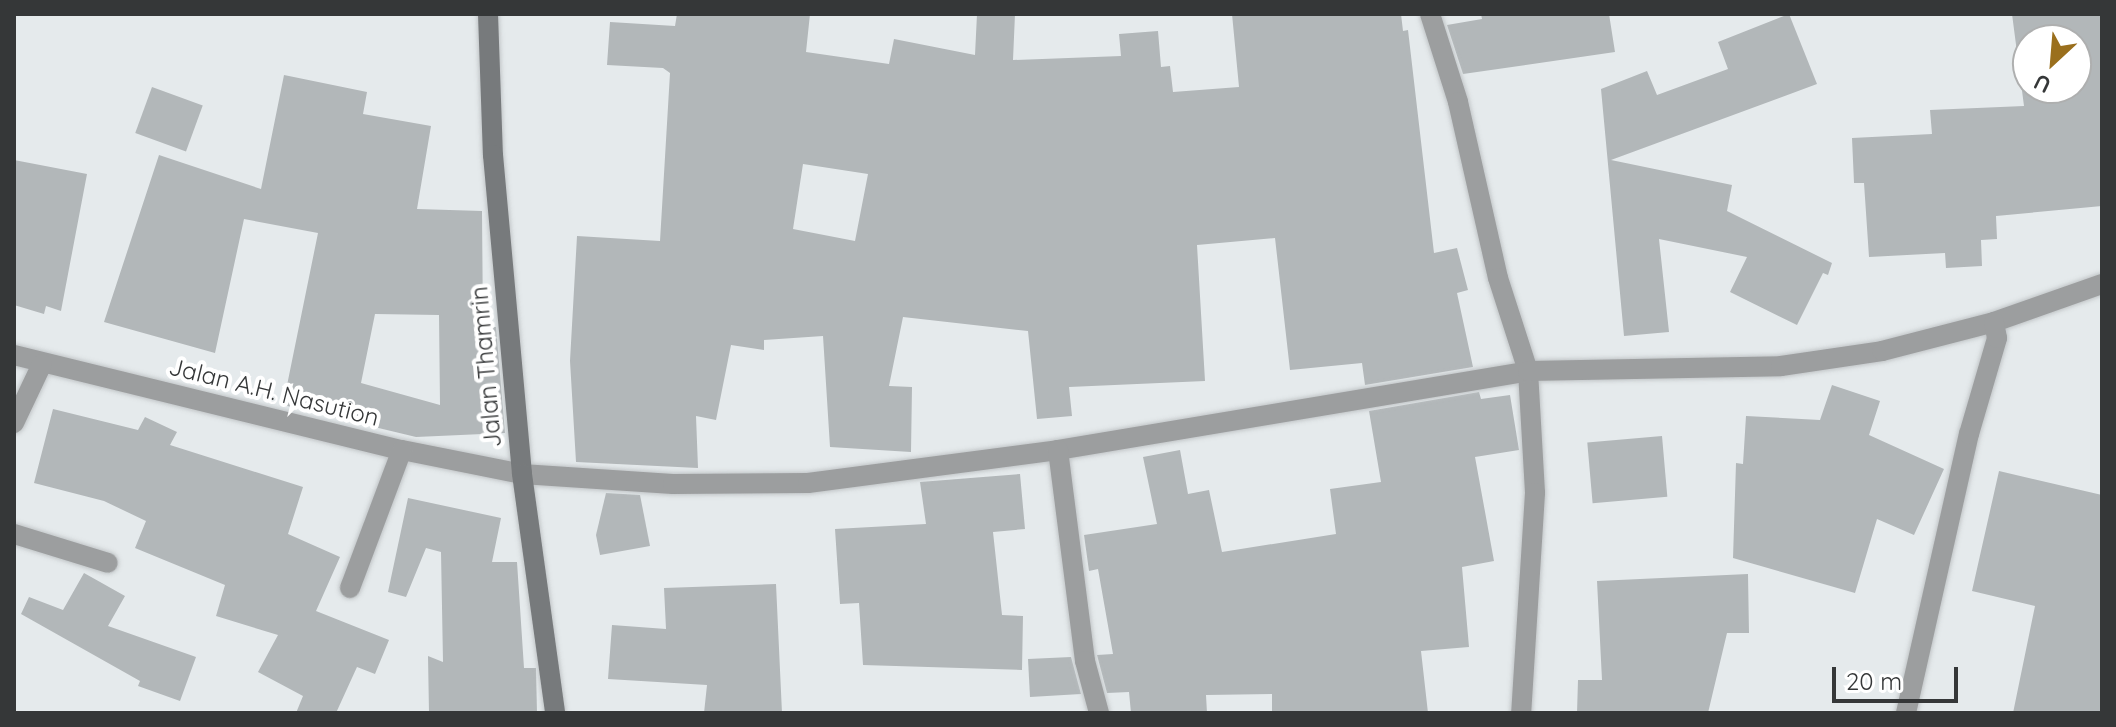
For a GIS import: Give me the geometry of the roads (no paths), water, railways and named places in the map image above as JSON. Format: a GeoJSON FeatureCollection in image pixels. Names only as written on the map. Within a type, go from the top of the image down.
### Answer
{"type":"FeatureCollection","features":[{"type":"Feature","properties":{"kind":"main road","name":"Jalan Thamrin"},"geometry":{"type":"LineString","coordinates":[[488,14],[493,155],[522,474],[555,713]]}},
{"type":"Feature","properties":{"kind":"street"},"geometry":{"type":"LineString","coordinates":[[1430,14],[1458,102],[1498,278],[1528,371],[1535,493],[1521,713]]}},
{"type":"Feature","properties":{"kind":"street","name":"Jalan A.H. Nasution"},"geometry":{"type":"LineString","coordinates":[[14,355],[402,450],[522,474],[673,484],[808,483],[1058,450],[1528,371],[1781,366],[1882,351],[1994,322],[2102,284]]}},
{"type":"Feature","properties":{"kind":"street"},"geometry":{"type":"LineString","coordinates":[[1906,713],[1969,434],[1997,338],[1994,322]]}},
{"type":"Feature","properties":{"kind":"street"},"geometry":{"type":"LineString","coordinates":[[14,423],[42,364]]}},
{"type":"Feature","properties":{"kind":"street"},"geometry":{"type":"LineString","coordinates":[[350,588],[402,450]]}},
{"type":"Feature","properties":{"kind":"street"},"geometry":{"type":"LineString","coordinates":[[1058,450],[1085,661],[1099,713]]}},
{"type":"Feature","properties":{"kind":"street"},"geometry":{"type":"LineString","coordinates":[[14,534],[108,563]]}}]}
